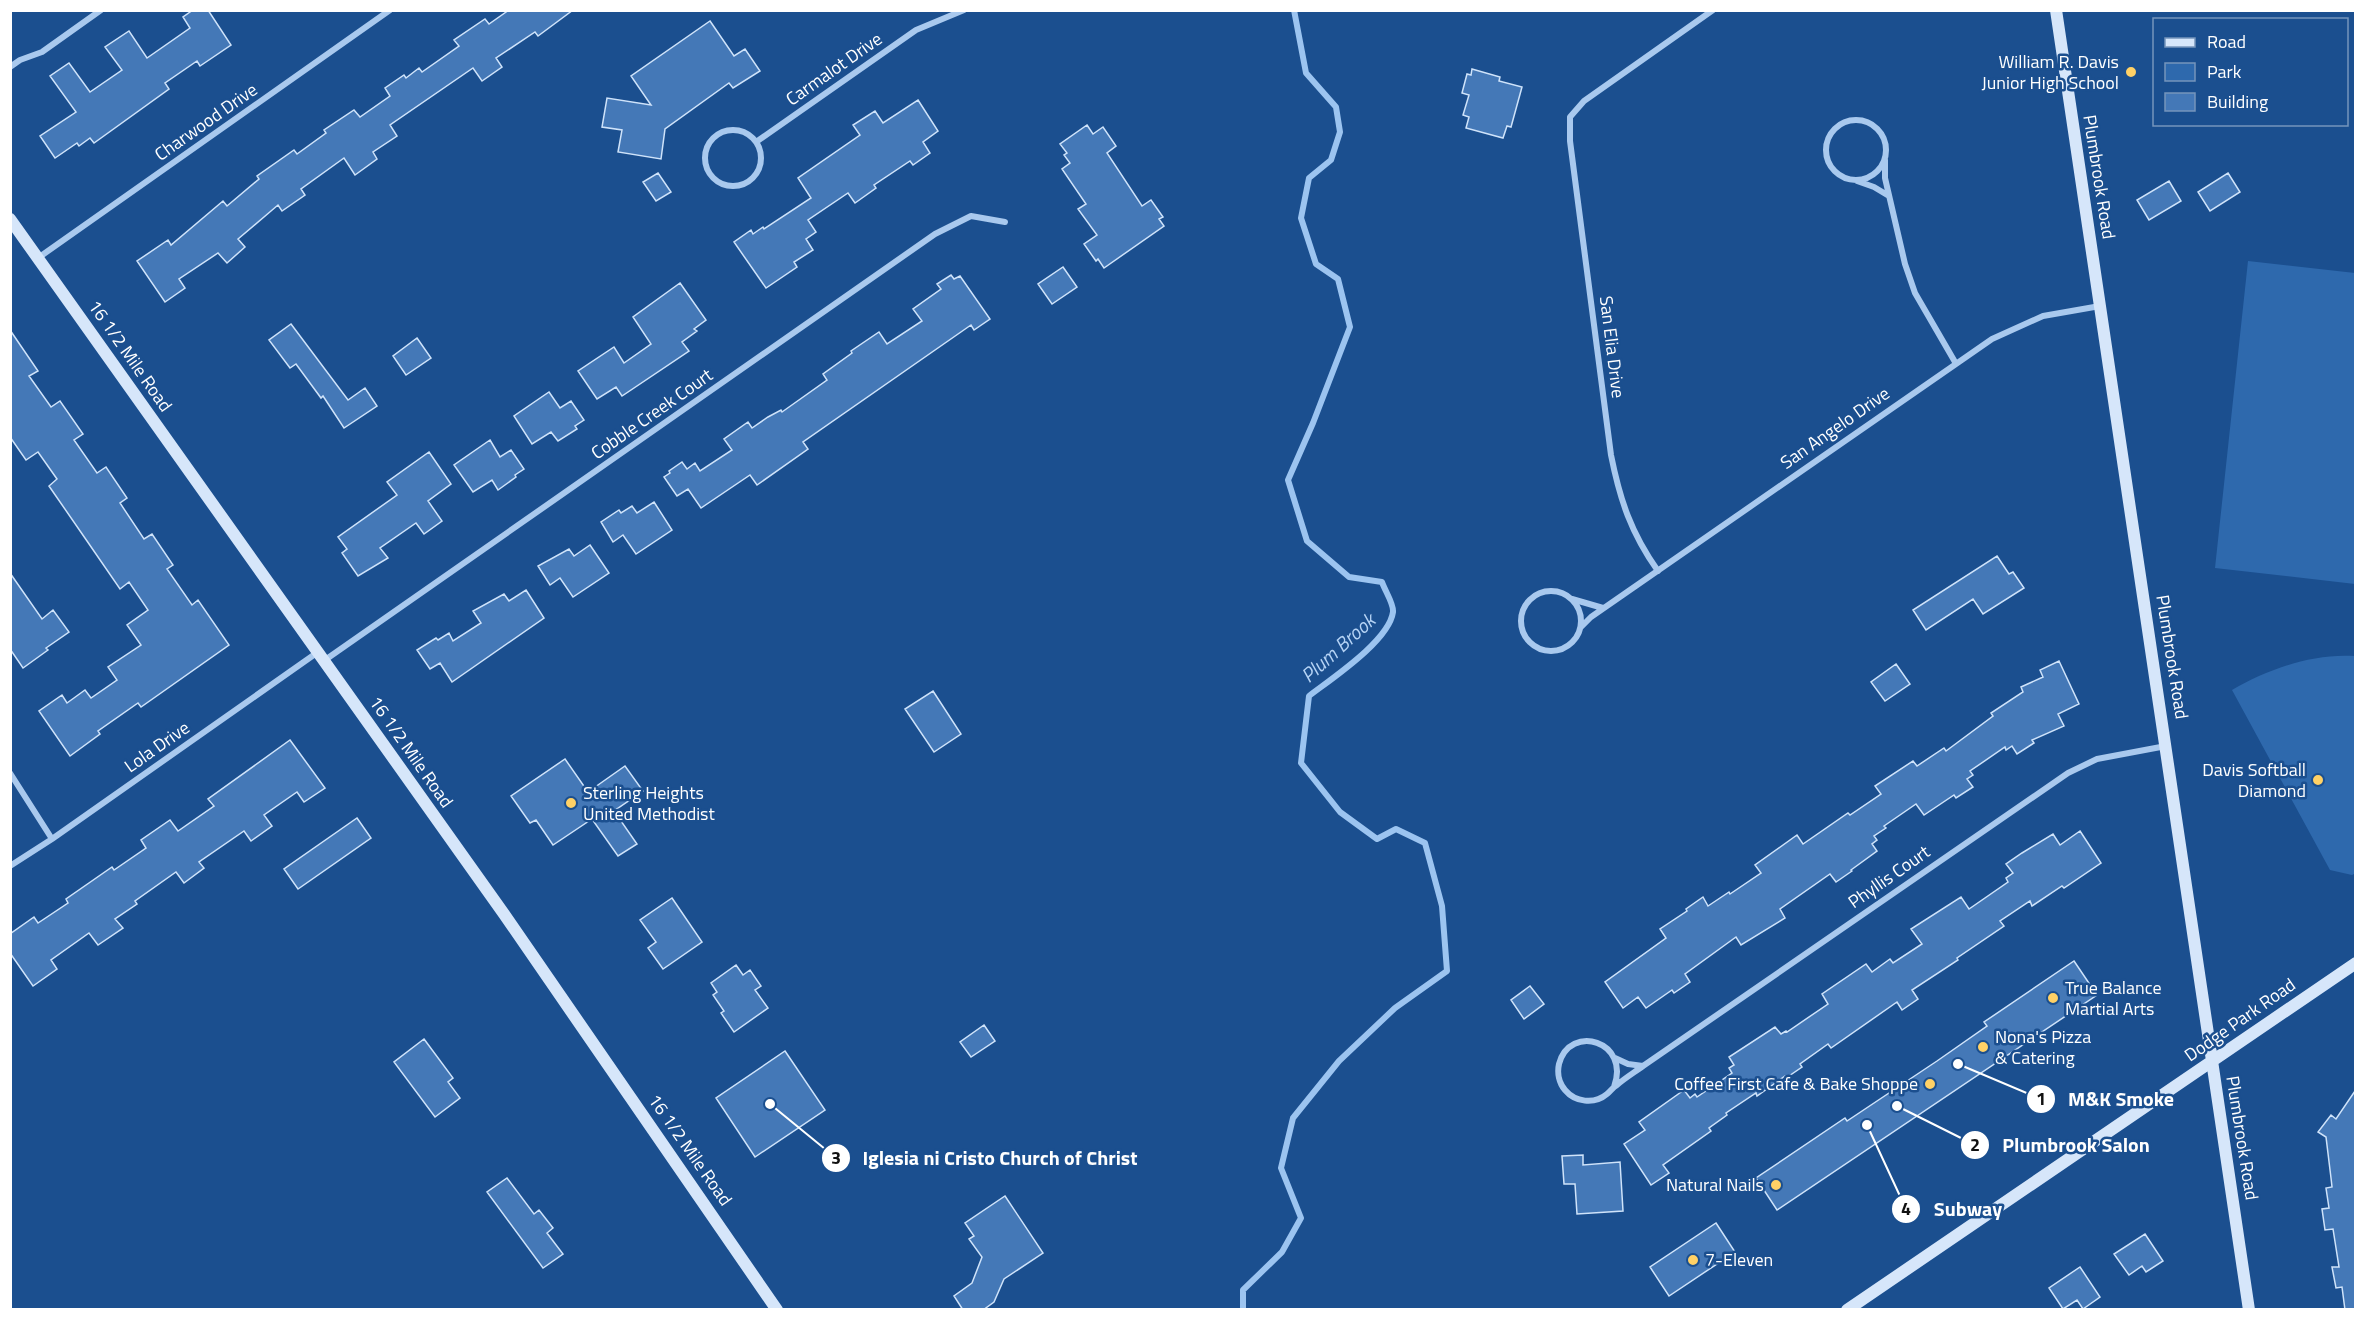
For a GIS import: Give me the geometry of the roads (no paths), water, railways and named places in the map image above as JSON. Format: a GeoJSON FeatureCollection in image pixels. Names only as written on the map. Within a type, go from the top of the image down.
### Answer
{"type":"FeatureCollection","features":[{"type":"Feature","properties":{"kind":"street"},"geometry":{"type":"LineString","coordinates":[[10,67],[42,52],[101,10]]}},
{"type":"Feature","properties":{"kind":"street","name":"Charwood Drive"},"geometry":{"type":"LineString","coordinates":[[39,258],[390,10]]}},
{"type":"Feature","properties":{"kind":"street","name":"Carmalot Drive"},"geometry":{"type":"LineString","coordinates":[[756,142],[916,30],[964,10]]}},
{"type":"Feature","properties":{"kind":"street","name":"San Elia Drive"},"geometry":{"type":"LineString","coordinates":[[1658,571],[1641,547],[1618,494],[1572,153],[1570,117],[1584,101],[1713,10]]}},
{"type":"Feature","properties":{"kind":"street","name":"Plumbrook Road"},"geometry":{"type":"LineString","coordinates":[[2056,10],[2249,1310]]}},
{"type":"Feature","properties":{"kind":"street"},"geometry":{"type":"LineString","coordinates":[[1889,196],[1874,187],[1835,172],[1826,155],[1826,145],[1829,136],[1843,123],[1862,121],[1879,131],[1886,150],[1885,178],[1905,264],[1915,293],[1955,362]]}},
{"type":"Feature","properties":{"kind":"street"},"geometry":{"type":"LineString","coordinates":[[724,131],[742,131],[756,142],[760,150],[760,168],[748,182],[731,186],[721,183],[708,170],[706,152],[710,143],[724,131]]}},
{"type":"Feature","properties":{"kind":"street"},"geometry":{"type":"LineString","coordinates":[[1854,180],[1873,175],[1885,160]]}},
{"type":"Feature","properties":{"kind":"street","name":"Cobble Creek Court"},"geometry":{"type":"LineString","coordinates":[[322,656],[935,234],[971,216],[1005,222]]}},
{"type":"Feature","properties":{"kind":"street","name":"16 1/2 Mile Road"},"geometry":{"type":"LineString","coordinates":[[10,219],[510,923],[777,1310]]}},
{"type":"Feature","properties":{"kind":"street","name":"San Angelo Drive"},"geometry":{"type":"LineString","coordinates":[[1603,608],[1571,599],[1563,594],[1543,592],[1535,596],[1523,612],[1523,631],[1534,646],[1553,651],[1571,644],[1581,627],[1603,608],[1955,362],[1992,339],[2043,316],[2100,306]]}},
{"type":"Feature","properties":{"kind":"street"},"geometry":{"type":"LineString","coordinates":[[1571,599],[1581,617],[1581,627]]}},
{"type":"Feature","properties":{"kind":"street","name":"Lola Drive"},"geometry":{"type":"LineString","coordinates":[[10,866],[322,656]]}},
{"type":"Feature","properties":{"kind":"street","name":"Phyllis Court"},"geometry":{"type":"LineString","coordinates":[[1643,1066],[1628,1064],[1615,1058],[1609,1049],[1600,1044],[1581,1042],[1565,1052],[1558,1070],[1563,1088],[1579,1100],[1599,1099],[1643,1066],[2068,773],[2097,759],[2167,746]]}},
{"type":"Feature","properties":{"kind":"street"},"geometry":{"type":"LineString","coordinates":[[10,773],[52,839]]}},
{"type":"Feature","properties":{"kind":"street","name":"Dodge Park Road"},"geometry":{"type":"LineString","coordinates":[[1847,1310],[2355,963]]}},
{"type":"Feature","properties":{"kind":"street"},"geometry":{"type":"LineString","coordinates":[[1614,1087],[1618,1067],[1615,1058]]}},
{"type":"Feature","properties":{"kind":"waterway","name":"Plum Brook"},"geometry":{"type":"LineString","coordinates":[[1243,1310],[1243,1290],[1282,1252],[1301,1218],[1281,1168],[1293,1118],[1339,1061],[1395,1008],[1447,971],[1442,906],[1425,843],[1396,829],[1377,839],[1340,812],[1301,763],[1309,696],[1370,647],[1389,623],[1393,609],[1382,582],[1349,577],[1307,541],[1288,480],[1350,327],[1338,279],[1316,264],[1301,218],[1309,178],[1331,160],[1340,132],[1336,107],[1306,73],[1294,10]]}},
{"type":"Feature","properties":{"kind":"place","name":"William R. Davis Junior High School"},"geometry":{"type":"Point","coordinates":[2131,72]}},
{"type":"Feature","properties":{"kind":"place","name":"Davis Softball Diamond"},"geometry":{"type":"Point","coordinates":[2318,780]}},
{"type":"Feature","properties":{"kind":"place","name":"Sterling Heights United Methodist"},"geometry":{"type":"Point","coordinates":[571,803]}},
{"type":"Feature","properties":{"kind":"place","name":"True Balance Martial Arts"},"geometry":{"type":"Point","coordinates":[2053,998]}},
{"type":"Feature","properties":{"kind":"place","name":"Nona's Pizza & Catering"},"geometry":{"type":"Point","coordinates":[1983,1047]}},
{"type":"Feature","properties":{"kind":"place","name":"M&K Smoke"},"geometry":{"type":"Point","coordinates":[1958,1064]}},
{"type":"Feature","properties":{"kind":"place","name":"Coffee First Cafe & Bake Shoppe"},"geometry":{"type":"Point","coordinates":[1930,1084]}},
{"type":"Feature","properties":{"kind":"place","name":"Iglesia ni Cristo Church of Christ"},"geometry":{"type":"Point","coordinates":[770,1104]}},
{"type":"Feature","properties":{"kind":"place","name":"Plumbrook Salon"},"geometry":{"type":"Point","coordinates":[1897,1106]}},
{"type":"Feature","properties":{"kind":"place","name":"Subway"},"geometry":{"type":"Point","coordinates":[1867,1125]}},
{"type":"Feature","properties":{"kind":"place","name":"Natural Nails"},"geometry":{"type":"Point","coordinates":[1776,1185]}},
{"type":"Feature","properties":{"kind":"place","name":"7-Eleven"},"geometry":{"type":"Point","coordinates":[1693,1260]}}]}
